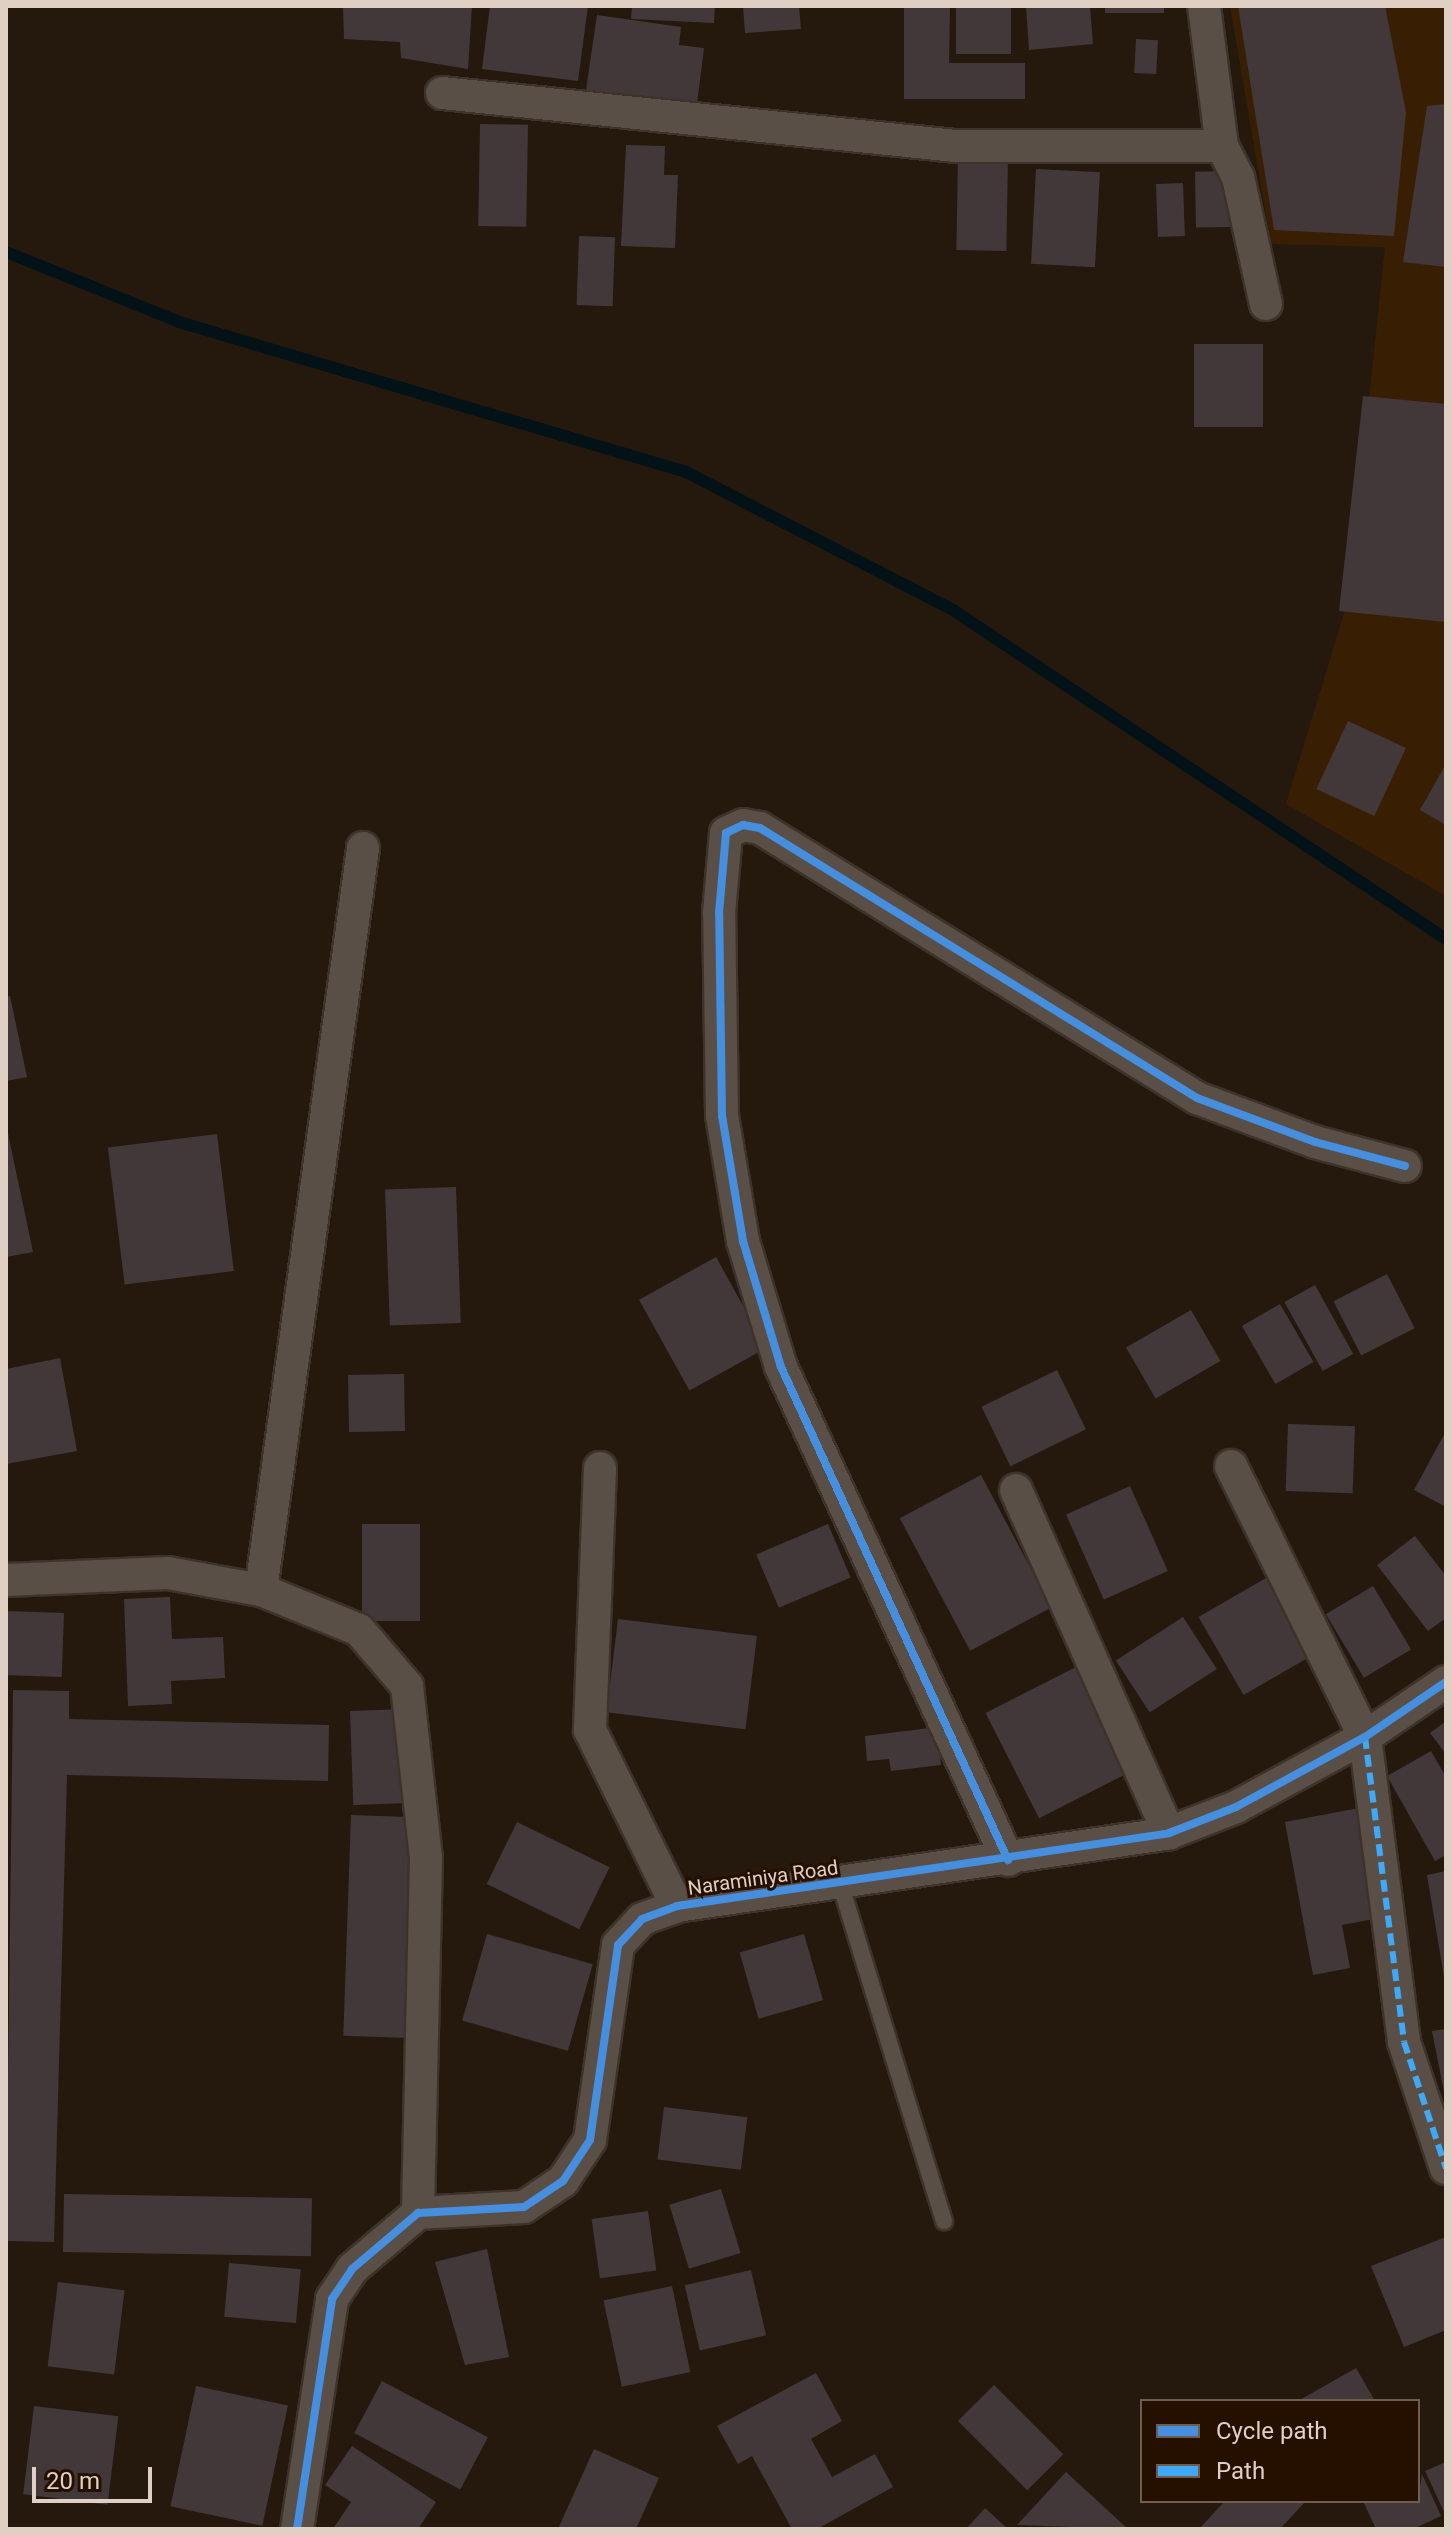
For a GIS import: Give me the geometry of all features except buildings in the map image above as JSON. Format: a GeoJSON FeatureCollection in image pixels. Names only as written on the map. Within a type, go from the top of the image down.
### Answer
{"type":"FeatureCollection","features":[{"type":"Feature","properties":{"kind":"street"},"geometry":{"type":"LineString","coordinates":[[1204,6],[1222,146],[1238,177],[1266,304]]}},
{"type":"Feature","properties":{"kind":"street"},"geometry":{"type":"LineString","coordinates":[[442,93],[956,146],[1222,146]]}},
{"type":"Feature","properties":{"kind":"street"},"geometry":{"type":"LineString","coordinates":[[1008,1860],[781,1367],[743,1241],[722,1116],[719,913],[726,833],[743,825],[760,828],[1197,1098],[1315,1142],[1405,1166]]}},
{"type":"Feature","properties":{"kind":"street"},"geometry":{"type":"LineString","coordinates":[[261,1590],[363,848]]}},
{"type":"Feature","properties":{"kind":"street"},"geometry":{"type":"LineString","coordinates":[[1231,1466],[1365,1737],[1404,2042],[1446,2168]]}},
{"type":"Feature","properties":{"kind":"street"},"geometry":{"type":"LineString","coordinates":[[600,1468],[590,1730],[677,1906]]}},
{"type":"Feature","properties":{"kind":"street"},"geometry":{"type":"LineString","coordinates":[[1016,1490],[1169,1833]]}},
{"type":"Feature","properties":{"kind":"street"},"geometry":{"type":"LineString","coordinates":[[6,1580],[168,1573],[261,1590],[359,1630],[407,1686],[426,1858],[418,2213],[352,2269],[332,2299],[297,2529]]}},
{"type":"Feature","properties":{"kind":"street","name":"Naraminiya Road"},"geometry":{"type":"LineString","coordinates":[[418,2213],[524,2207],[563,2181],[590,2140],[618,1945],[642,1919],[677,1906],[1008,1860],[1169,1833],[1236,1807],[1365,1737],[1446,1682]]}},
{"type":"Feature","properties":{"kind":"lane"},"geometry":{"type":"LineString","coordinates":[[840,1883],[944,2221]]}},
{"type":"Feature","properties":{"kind":"shaded area"},"geometry":{"type":"Polygon","coordinates":[[[1230,6],[1446,6],[1446,896],[1286,804],[1348,600],[1385,247],[1271,244],[1230,6]]]}},
{"type":"Feature","properties":{"kind":"waterway"},"geometry":{"type":"LineString","coordinates":[[6,252],[179,322],[686,472],[953,610],[1446,939]]}},
{"type":"Feature","properties":{"kind":"marked path"},"geometry":{"type":"LineString","coordinates":[[1365,1737],[1404,2042],[1446,2168]]}},
{"type":"Feature","properties":{"kind":"cycle path"},"geometry":{"type":"LineString","coordinates":[[1008,1860],[781,1367],[743,1241],[722,1116],[719,913],[726,833],[743,825],[760,828],[1197,1098],[1315,1142],[1405,1166]]}},
{"type":"Feature","properties":{"kind":"cycle path"},"geometry":{"type":"LineString","coordinates":[[297,2529],[332,2299],[352,2269],[418,2213],[524,2207],[563,2181],[590,2140],[618,1945],[642,1919],[677,1906],[1169,1833],[1236,1807],[1365,1737],[1446,1682]]}}]}
